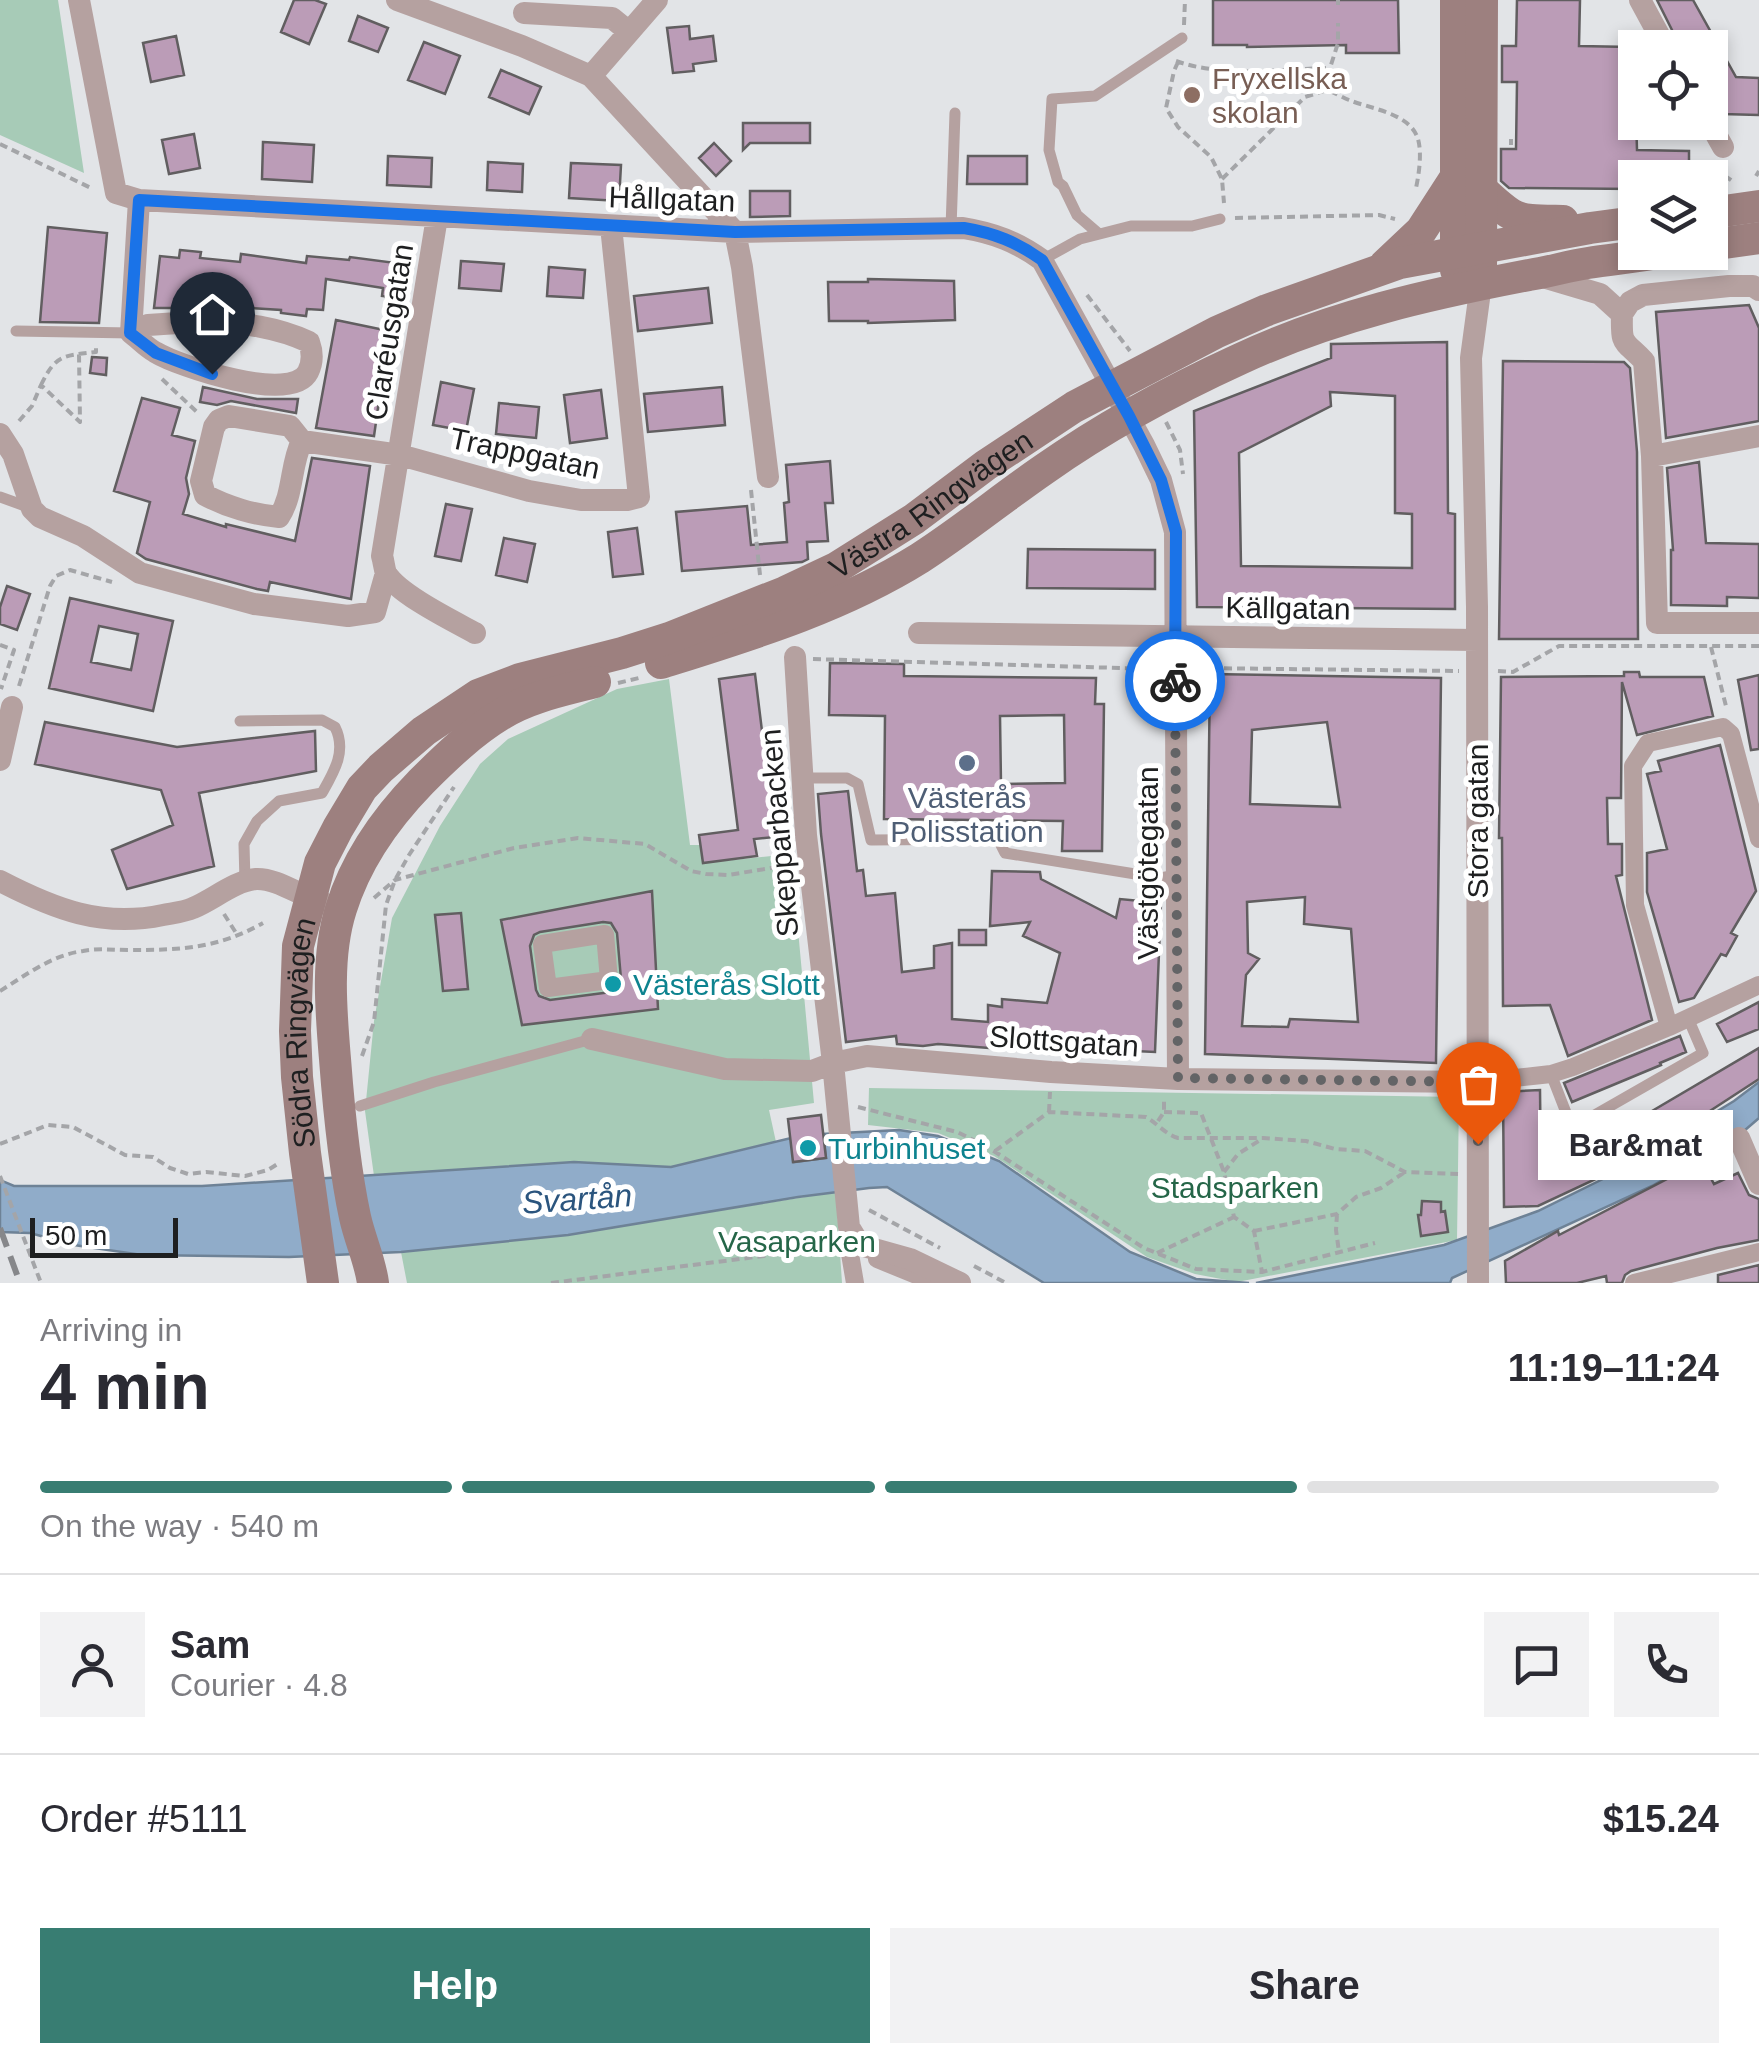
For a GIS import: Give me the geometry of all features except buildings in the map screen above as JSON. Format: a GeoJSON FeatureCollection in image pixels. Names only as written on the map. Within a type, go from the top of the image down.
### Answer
{"type":"FeatureCollection","features":[{"type":"Feature","properties":{"kind":"main road","name":"Stora gatan"},"geometry":{"type":"LineString","coordinates":[[1456,0],[1469,182]]}},
{"type":"Feature","properties":{"kind":"main road","name":"Stora gatan"},"geometry":{"type":"LineString","coordinates":[[1466,268],[1482,0]]}},
{"type":"Feature","properties":{"kind":"main road"},"geometry":{"type":"LineString","coordinates":[[1380,268],[1469,182],[1507,213],[1522,220],[1580,222],[1590,228]]}},
{"type":"Feature","properties":{"kind":"main road"},"geometry":{"type":"LineString","coordinates":[[1728,194],[1758,184]]}},
{"type":"Feature","properties":{"kind":"main road","name":"Västra Ringvägen"},"geometry":{"type":"LineString","coordinates":[[341,902],[320,863],[362,788],[424,731],[478,695],[520,679],[668,638],[774,612],[829,606],[917,560],[1046,468],[1143,408],[1237,360],[1325,325],[1328,313],[1590,228],[1618,224]]}},
{"type":"Feature","properties":{"kind":"main road"},"geometry":{"type":"LineString","coordinates":[[1728,242],[1759,238]]}},
{"type":"Feature","properties":{"kind":"main road","name":"Västra Ringvägen"},"geometry":{"type":"LineString","coordinates":[[774,612],[1074,408],[1254,316],[1380,268],[1466,268],[1534,274],[1618,258]]}},
{"type":"Feature","properties":{"kind":"main road","name":"Södra Ringvägen"},"geometry":{"type":"LineString","coordinates":[[341,902],[298,946],[294,1031],[297,1163],[348,1273]]}},
{"type":"Feature","properties":{"kind":"main road","name":"Södra Ringvägen"},"geometry":{"type":"LineString","coordinates":[[341,902],[330,998],[339,1112],[355,1220],[348,1273]]}},
{"type":"Feature","properties":{"kind":"street"},"geometry":{"type":"LineString","coordinates":[[79,0],[128,197],[130,333]]}},
{"type":"Feature","properties":{"kind":"street"},"geometry":{"type":"LineString","coordinates":[[397,0],[592,76],[735,232],[768,477]]}},
{"type":"Feature","properties":{"kind":"street"},"geometry":{"type":"LineString","coordinates":[[592,76],[657,0]]}},
{"type":"Feature","properties":{"kind":"street"},"geometry":{"type":"LineString","coordinates":[[1640,0],[1656,30]]}},
{"type":"Feature","properties":{"kind":"street"},"geometry":{"type":"LineString","coordinates":[[522,46],[525,6],[612,18],[628,32]]}},
{"type":"Feature","properties":{"kind":"street"},"geometry":{"type":"LineString","coordinates":[[1719,140],[1723,147]]}},
{"type":"Feature","properties":{"kind":"street","name":"Hållgatan"},"geometry":{"type":"LineString","coordinates":[[128,197],[735,232],[951,228],[1000,236],[1022,245],[1042,260]]}},
{"type":"Feature","properties":{"kind":"street","name":"Claréusgatan"},"geometry":{"type":"LineString","coordinates":[[386,573],[382,556],[436,217]]}},
{"type":"Feature","properties":{"kind":"street","name":"Trappgatan"},"geometry":{"type":"LineString","coordinates":[[400,455],[529,491],[581,500],[639,497],[610,226]]}},
{"type":"Feature","properties":{"kind":"street"},"geometry":{"type":"LineString","coordinates":[[1042,260],[1127,379],[1143,408]]}},
{"type":"Feature","properties":{"kind":"street","name":"Stora gatan"},"geometry":{"type":"LineString","coordinates":[[1466,268],[1477,640],[1478,1283]]}},
{"type":"Feature","properties":{"kind":"street"},"geometry":{"type":"LineString","coordinates":[[1534,274],[1600,294],[1622,314]]}},
{"type":"Feature","properties":{"kind":"street"},"geometry":{"type":"LineString","coordinates":[[1759,290],[1753,286],[1729,286],[1643,295],[1630,302],[1622,314],[1621,338],[1644,361],[1652,456],[1657,624],[1712,635],[1759,624]]}},
{"type":"Feature","properties":{"kind":"street"},"geometry":{"type":"LineString","coordinates":[[232,322],[290,333],[308,342],[312,359],[306,376],[298,383],[255,384],[212,374],[156,353],[130,333],[148,325],[232,322]]}},
{"type":"Feature","properties":{"kind":"street","name":"Västgötegatan"},"geometry":{"type":"LineString","coordinates":[[1143,408],[1176,532],[1178,1078]]}},
{"type":"Feature","properties":{"kind":"street","name":"Claréusgatan"},"geometry":{"type":"LineString","coordinates":[[302,441],[280,517],[219,503],[206,495],[201,480],[214,427],[229,416],[290,426],[302,441],[400,455]]}},
{"type":"Feature","properties":{"kind":"street"},"geometry":{"type":"LineString","coordinates":[[1652,456],[1759,436]]}},
{"type":"Feature","properties":{"kind":"street"},"geometry":{"type":"LineString","coordinates":[[1,444],[13,454],[32,508],[40,517],[83,536],[140,573],[254,604],[348,616],[375,612],[386,573],[442,616],[475,633]]}},
{"type":"Feature","properties":{"kind":"street","name":"Källgatan"},"geometry":{"type":"LineString","coordinates":[[919,633],[1477,640]]}},
{"type":"Feature","properties":{"kind":"street","name":"Skepparbacken"},"geometry":{"type":"LineString","coordinates":[[795,657],[809,862],[846,1202],[849,1227],[865,1246]]}},
{"type":"Feature","properties":{"kind":"street"},"geometry":{"type":"LineString","coordinates":[[0,760],[6,699]]}},
{"type":"Feature","properties":{"kind":"street"},"geometry":{"type":"LineString","coordinates":[[1669,1027],[1635,905],[1633,766],[1648,743],[1722,727],[1732,734],[1759,840]]}},
{"type":"Feature","properties":{"kind":"street"},"geometry":{"type":"LineString","coordinates":[[0,881],[72,913],[125,920],[190,909],[257,879],[341,902]]}},
{"type":"Feature","properties":{"kind":"street","name":"Slottsgatan"},"geometry":{"type":"LineString","coordinates":[[592,1039],[725,1068],[812,1071],[867,1056],[1178,1078],[1478,1082],[1551,1074],[1573,1067],[1759,986]]}},
{"type":"Feature","properties":{"kind":"street"},"geometry":{"type":"LineString","coordinates":[[1739,1138],[1759,1184]]}},
{"type":"Feature","properties":{"kind":"street"},"geometry":{"type":"LineString","coordinates":[[865,1246],[966,1274]]}},
{"type":"Feature","properties":{"kind":"street"},"geometry":{"type":"LineString","coordinates":[[855,1283],[848,1248],[938,1283]]}},
{"type":"Feature","properties":{"kind":"street"},"geometry":{"type":"LineString","coordinates":[[1634,1283],[1702,1275],[1759,1252]]}},
{"type":"Feature","properties":{"kind":"lane"},"geometry":{"type":"LineString","coordinates":[[1099,234],[1077,215],[1058,182],[1049,150],[1052,99],[1095,96],[1183,32]]}},
{"type":"Feature","properties":{"kind":"lane"},"geometry":{"type":"LineString","coordinates":[[951,228],[955,112]]}},
{"type":"Feature","properties":{"kind":"lane"},"geometry":{"type":"LineString","coordinates":[[1042,260],[1080,239],[1131,226],[1192,226],[1220,219]]}},
{"type":"Feature","properties":{"kind":"lane"},"geometry":{"type":"LineString","coordinates":[[16,331],[130,333]]}},
{"type":"Feature","properties":{"kind":"lane"},"geometry":{"type":"LineString","coordinates":[[0,497],[32,508]]}},
{"type":"Feature","properties":{"kind":"lane"},"geometry":{"type":"LineString","coordinates":[[774,612],[795,657]]}},
{"type":"Feature","properties":{"kind":"lane"},"geometry":{"type":"LineString","coordinates":[[240,721],[322,720],[335,727],[341,749],[322,793],[279,801],[257,821],[244,844],[245,882]]}},
{"type":"Feature","properties":{"kind":"lane"},"geometry":{"type":"LineString","coordinates":[[803,778],[847,778],[858,784],[871,840],[998,839],[1005,854],[1160,878],[1178,875]]}},
{"type":"Feature","properties":{"kind":"lane"},"geometry":{"type":"LineString","coordinates":[[1551,1074],[1572,1128],[1703,1052],[1688,1018]]}},
{"type":"Feature","properties":{"kind":"lane"},"geometry":{"type":"LineString","coordinates":[[360,1106],[592,1039]]}},
{"type":"Feature","properties":{"kind":"path"},"geometry":{"type":"LineString","coordinates":[[1183,32],[1185,0]]}},
{"type":"Feature","properties":{"kind":"path"},"geometry":{"type":"LineString","coordinates":[[1328,90],[1338,23]]}},
{"type":"Feature","properties":{"kind":"path"},"geometry":{"type":"LineString","coordinates":[[1157,54],[1206,70],[1330,68]]}},
{"type":"Feature","properties":{"kind":"path"},"geometry":{"type":"LineString","coordinates":[[1178,62],[1166,108],[1178,127],[1212,157],[1222,179],[1226,218],[1379,215],[1409,222],[1421,232]]}},
{"type":"Feature","properties":{"kind":"path"},"geometry":{"type":"LineString","coordinates":[[1222,179],[1305,97],[1328,90],[1407,124],[1418,138],[1419,174]]}},
{"type":"Feature","properties":{"kind":"path"},"geometry":{"type":"LineString","coordinates":[[0,144],[106,195],[128,197]]}},
{"type":"Feature","properties":{"kind":"path"},"geometry":{"type":"LineString","coordinates":[[1080,286],[1130,350],[1127,379]]}},
{"type":"Feature","properties":{"kind":"path"},"geometry":{"type":"LineString","coordinates":[[1,444],[32,406],[52,363],[96,352],[96,332]]}},
{"type":"Feature","properties":{"kind":"path"},"geometry":{"type":"LineString","coordinates":[[41,385],[80,422],[79,354]]}},
{"type":"Feature","properties":{"kind":"path"},"geometry":{"type":"LineString","coordinates":[[1143,408],[1180,450]]}},
{"type":"Feature","properties":{"kind":"path"},"geometry":{"type":"LineString","coordinates":[[768,477],[751,490],[774,612]]}},
{"type":"Feature","properties":{"kind":"path"},"geometry":{"type":"LineString","coordinates":[[6,699],[56,576],[70,570],[118,583],[140,573]]}},
{"type":"Feature","properties":{"kind":"path"},"geometry":{"type":"LineString","coordinates":[[795,657],[1175,670],[1512,672],[1558,646],[1712,635],[1759,646]]}},
{"type":"Feature","properties":{"kind":"path"},"geometry":{"type":"LineString","coordinates":[[1712,635],[1732,734]]}},
{"type":"Feature","properties":{"kind":"path"},"geometry":{"type":"LineString","coordinates":[[0,645],[14,650],[6,699]]}},
{"type":"Feature","properties":{"kind":"path"},"geometry":{"type":"LineString","coordinates":[[360,1106],[363,1050],[374,1022],[386,905],[395,880],[460,779]]}},
{"type":"Feature","properties":{"kind":"path"},"geometry":{"type":"LineString","coordinates":[[341,902],[395,880],[514,848],[578,838],[645,844],[691,871],[706,874],[809,862]]}},
{"type":"Feature","properties":{"kind":"path"},"geometry":{"type":"LineString","coordinates":[[224,913],[238,937]]}},
{"type":"Feature","properties":{"kind":"path"},"geometry":{"type":"LineString","coordinates":[[0,991],[48,962],[81,951],[198,948],[238,937],[263,923]]}},
{"type":"Feature","properties":{"kind":"path"},"geometry":{"type":"LineString","coordinates":[[836,1096],[860,1108],[957,1132],[995,1151],[1144,1248],[1196,1269],[1262,1272],[1375,1243]]}},
{"type":"Feature","properties":{"kind":"path"},"geometry":{"type":"LineString","coordinates":[[995,1151],[1049,1112],[1146,1117],[1178,1138],[1306,1141],[1334,1149],[1365,1150],[1405,1172],[1478,1175]]}},
{"type":"Feature","properties":{"kind":"path"},"geometry":{"type":"LineString","coordinates":[[1164,1112],[1201,1112],[1224,1172],[1234,1217],[1254,1231],[1262,1272]]}},
{"type":"Feature","properties":{"kind":"path"},"geometry":{"type":"LineString","coordinates":[[0,1144],[48,1125],[73,1127],[126,1156],[152,1157],[188,1174],[244,1176],[297,1163]]}},
{"type":"Feature","properties":{"kind":"path"},"geometry":{"type":"LineString","coordinates":[[1224,1172],[1238,1154],[1263,1138]]}},
{"type":"Feature","properties":{"kind":"path"},"geometry":{"type":"LineString","coordinates":[[1254,1231],[1338,1214],[1356,1197],[1382,1188],[1405,1172]]}},
{"type":"Feature","properties":{"kind":"path"},"geometry":{"type":"LineString","coordinates":[[0,1177],[41,1283]]}},
{"type":"Feature","properties":{"kind":"path"},"geometry":{"type":"LineString","coordinates":[[846,1202],[869,1210],[954,1256]]}},
{"type":"Feature","properties":{"kind":"path"},"geometry":{"type":"LineString","coordinates":[[1338,1214],[1339,1252]]}},
{"type":"Feature","properties":{"kind":"path"},"geometry":{"type":"LineString","coordinates":[[1158,1253],[1234,1217]]}},
{"type":"Feature","properties":{"kind":"path"},"geometry":{"type":"LineString","coordinates":[[550,1283],[865,1246]]}},
{"type":"Feature","properties":{"kind":"path"},"geometry":{"type":"LineString","coordinates":[[966,1274],[1006,1283]]}},
{"type":"Feature","properties":{"kind":"path"},"geometry":{"type":"LineString","coordinates":[[607,1283],[618,1275]]}},
{"type":"Feature","properties":{"kind":"green space"},"geometry":{"type":"Polygon","coordinates":[[[0,0],[58,0],[84,173],[0,135],[0,0]]]}},
{"type":"Feature","properties":{"kind":"green space"},"geometry":{"type":"Polygon","coordinates":[[[669,679],[690,845],[702,845],[704,863],[791,854],[814,1103],[769,1110],[776,1142],[671,1167],[574,1162],[374,1176],[365,1111],[374,1021],[392,918],[440,826],[480,764],[508,739],[617,689],[669,679]]]}},
{"type":"Feature","properties":{"kind":"green space","name":"Stadsparken"},"geometry":{"type":"Polygon","coordinates":[[[869,1088],[1459,1097],[1457,1240],[1237,1282],[1195,1274],[1147,1257],[994,1156],[938,1133],[868,1125],[869,1088]]]}},
{"type":"Feature","properties":{"kind":"green space","name":"Vasaparken"},"geometry":{"type":"Polygon","coordinates":[[[836,1192],[842,1283],[407,1283],[401,1252],[568,1235],[836,1192]]]}},
{"type":"Feature","properties":{"kind":"water"},"geometry":{"type":"Polygon","coordinates":[[[1759,1082],[1759,1118],[1737,1137],[1652,1186],[1452,1278],[1450,1283],[1256,1283],[1444,1245],[1538,1211],[1617,1172],[1759,1082]]]}},
{"type":"Feature","properties":{"kind":"water","name":"Svartån"},"geometry":{"type":"Polygon","coordinates":[[[899,1130],[938,1136],[999,1161],[1130,1252],[1196,1279],[1249,1283],[1044,1283],[887,1187],[798,1197],[568,1235],[401,1252],[289,1257],[142,1255],[74,1245],[30,1233],[0,1232],[0,1180],[14,1186],[202,1186],[574,1162],[671,1167],[791,1138],[794,1162],[826,1158],[823,1134],[899,1130]]]}},
{"type":"Feature","properties":{"kind":"railway"},"geometry":{"type":"LineString","coordinates":[[0,1228],[20,1283]]}},
{"type":"Feature","properties":{"kind":"way so far"},"geometry":{"type":"LineString","coordinates":[[1175,681],[1178,1078],[1478,1082],[1478,1144]]}},
{"type":"Feature","properties":{"kind":"place","name":"Fryxellska skolan"},"geometry":{"type":"Point","coordinates":[1192,95]}},
{"type":"Feature","properties":{"kind":"place","name":"Västerås Polisstation"},"geometry":{"type":"Point","coordinates":[967,763]}},
{"type":"Feature","properties":{"kind":"place","name":"Västerås Slott"},"geometry":{"type":"Point","coordinates":[613,984]}},
{"type":"Feature","properties":{"kind":"place","name":"Bar&mat"},"geometry":{"type":"Point","coordinates":[1478,1144]}},
{"type":"Feature","properties":{"kind":"place","name":"Turbinhuset"},"geometry":{"type":"Point","coordinates":[808,1148]}},
{"type":"Feature","properties":{"kind":"route"},"geometry":{"type":"LineString","coordinates":[[212,374],[156,353],[130,333],[139,200],[735,232],[964,228],[1000,236],[1022,245],[1042,260],[1161,480],[1176,532],[1175,681]]}}]}
